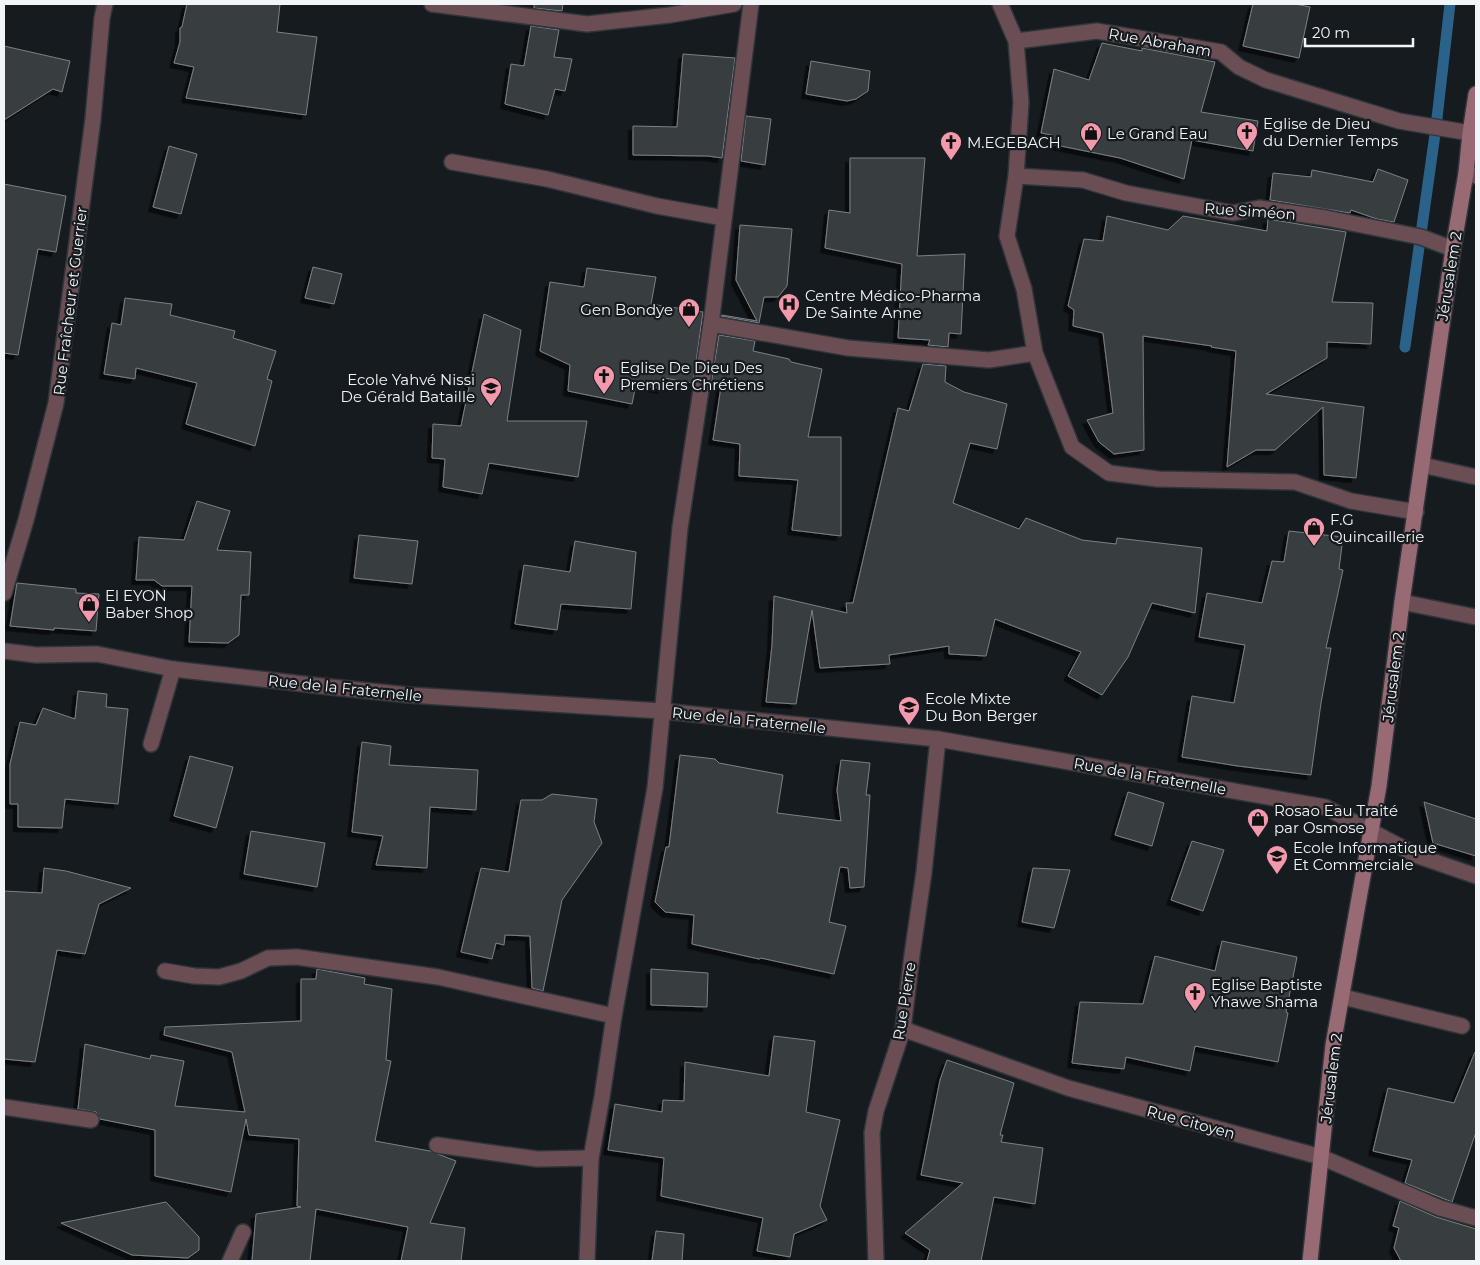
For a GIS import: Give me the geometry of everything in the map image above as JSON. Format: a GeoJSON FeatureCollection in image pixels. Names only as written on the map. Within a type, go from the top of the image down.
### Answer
{"type":"FeatureCollection","features":[{"type":"Feature","properties":{"kind":"street","name":"Rue Fraîcheur et Guerrier"},"geometry":{"type":"LineString","coordinates":[[4,593],[26,520],[56,403],[89,147],[105,4]]}},
{"type":"Feature","properties":{"kind":"street"},"geometry":{"type":"LineString","coordinates":[[432,4],[588,24],[670,15],[734,4]]}},
{"type":"Feature","properties":{"kind":"street"},"geometry":{"type":"LineString","coordinates":[[587,1261],[591,1158],[654,788],[680,528],[711,324],[751,4]]}},
{"type":"Feature","properties":{"kind":"street"},"geometry":{"type":"LineString","coordinates":[[1000,4],[1016,41],[1021,102],[1016,176],[1007,236],[1024,289],[1035,353],[1072,447],[1109,473],[1158,479],[1295,482],[1351,501],[1416,512]]}},
{"type":"Feature","properties":{"kind":"street","name":"Rue Abraham"},"geometry":{"type":"LineString","coordinates":[[1016,41],[1096,31],[1221,52],[1239,67],[1266,80],[1399,121],[1470,133]]}},
{"type":"Feature","properties":{"kind":"street","name":"Jérusalem 2"},"geometry":{"type":"LineString","coordinates":[[1310,1261],[1334,1045],[1372,831],[1402,602],[1453,249],[1471,174],[1470,133],[1476,94]]}},
{"type":"Feature","properties":{"kind":"street"},"geometry":{"type":"LineString","coordinates":[[452,162],[546,179],[657,206],[724,218]]}},
{"type":"Feature","properties":{"kind":"street","name":"Rue Siméon"},"geometry":{"type":"LineString","coordinates":[[1016,176],[1084,180],[1126,194],[1233,212],[1259,208],[1326,218],[1421,237],[1453,249]]}},
{"type":"Feature","properties":{"kind":"street"},"geometry":{"type":"LineString","coordinates":[[711,324],[848,348],[989,360],[1035,353]]}},
{"type":"Feature","properties":{"kind":"street"},"geometry":{"type":"LineString","coordinates":[[1422,465],[1476,477]]}},
{"type":"Feature","properties":{"kind":"street"},"geometry":{"type":"LineString","coordinates":[[1402,602],[1476,617]]}},
{"type":"Feature","properties":{"kind":"street","name":"Rue de la Fraternelle"},"geometry":{"type":"LineString","coordinates":[[4,651],[36,655],[97,654],[173,668],[409,695],[662,711],[938,740],[1325,807],[1418,856],[1476,876]]}},
{"type":"Feature","properties":{"kind":"street"},"geometry":{"type":"LineString","coordinates":[[151,744],[173,668]]}},
{"type":"Feature","properties":{"kind":"street","name":"Rue Pierre"},"geometry":{"type":"LineString","coordinates":[[876,1261],[872,1133],[876,1111],[903,1028],[924,872],[938,740]]}},
{"type":"Feature","properties":{"kind":"street"},"geometry":{"type":"LineString","coordinates":[[165,971],[194,976],[219,977],[241,971],[268,958],[297,957],[438,977],[614,1016]]}},
{"type":"Feature","properties":{"kind":"street"},"geometry":{"type":"LineString","coordinates":[[1342,997],[1462,1026]]}},
{"type":"Feature","properties":{"kind":"street","name":"Rue Citoyen"},"geometry":{"type":"LineString","coordinates":[[903,1028],[1068,1088],[1321,1157],[1440,1208],[1476,1218]]}},
{"type":"Feature","properties":{"kind":"street"},"geometry":{"type":"LineString","coordinates":[[4,1107],[91,1120]]}},
{"type":"Feature","properties":{"kind":"street"},"geometry":{"type":"LineString","coordinates":[[437,1145],[537,1159],[591,1158]]}},
{"type":"Feature","properties":{"kind":"street"},"geometry":{"type":"LineString","coordinates":[[230,1261],[243,1232]]}},
{"type":"Feature","properties":{"kind":"building"},"geometry":{"type":"Polygon","coordinates":[[[187,4],[280,4],[277,32],[317,37],[306,115],[186,98],[194,67],[174,63],[180,42],[180,28],[182,27],[187,4]]]}},
{"type":"Feature","properties":{"kind":"building"},"geometry":{"type":"Polygon","coordinates":[[[534,4],[563,4],[562,11],[534,8],[534,4]]]}},
{"type":"Feature","properties":{"kind":"building"},"geometry":{"type":"Polygon","coordinates":[[[1253,4],[1295,4],[1310,7],[1299,58],[1243,46],[1253,4]]]}},
{"type":"Feature","properties":{"kind":"building"},"geometry":{"type":"Polygon","coordinates":[[[531,26],[559,30],[554,57],[572,59],[565,91],[555,89],[548,115],[505,104],[511,64],[524,66],[531,26]]]}},
{"type":"Feature","properties":{"kind":"building"},"geometry":{"type":"Polygon","coordinates":[[[1102,43],[1142,51],[1142,48],[1215,62],[1201,112],[1258,121],[1253,151],[1192,140],[1184,179],[1120,158],[1051,144],[1052,135],[1041,133],[1054,69],[1089,80],[1102,43]]]}},
{"type":"Feature","properties":{"kind":"building"},"geometry":{"type":"Polygon","coordinates":[[[4,46],[70,61],[62,92],[53,89],[4,120],[4,46]]]}},
{"type":"Feature","properties":{"kind":"building"},"geometry":{"type":"Polygon","coordinates":[[[683,54],[735,58],[722,158],[708,156],[633,155],[633,126],[677,127],[683,54]]]}},
{"type":"Feature","properties":{"kind":"building"},"geometry":{"type":"Polygon","coordinates":[[[811,61],[870,71],[868,91],[856,99],[847,101],[806,94],[811,61]]]}},
{"type":"Feature","properties":{"kind":"building"},"geometry":{"type":"Polygon","coordinates":[[[746,116],[771,119],[765,165],[741,161],[746,116]]]}},
{"type":"Feature","properties":{"kind":"building"},"geometry":{"type":"Polygon","coordinates":[[[169,146],[197,154],[181,214],[153,207],[169,146]]]}},
{"type":"Feature","properties":{"kind":"building"},"geometry":{"type":"Polygon","coordinates":[[[850,158],[925,158],[917,256],[965,254],[961,334],[949,333],[948,347],[928,345],[930,340],[898,338],[902,264],[825,248],[829,210],[850,213],[850,158]]]}},
{"type":"Feature","properties":{"kind":"building"},"geometry":{"type":"Polygon","coordinates":[[[1378,169],[1408,180],[1394,222],[1377,219],[1351,210],[1350,213],[1270,200],[1273,173],[1311,177],[1312,170],[1373,182],[1378,169]]]}},
{"type":"Feature","properties":{"kind":"building"},"geometry":{"type":"Polygon","coordinates":[[[4,184],[66,196],[56,252],[38,249],[18,355],[4,353],[4,184]]]}},
{"type":"Feature","properties":{"kind":"building"},"geometry":{"type":"Polygon","coordinates":[[[1107,216],[1168,230],[1183,216],[1267,231],[1268,219],[1346,232],[1332,302],[1373,303],[1371,344],[1327,342],[1327,358],[1266,394],[1364,407],[1356,478],[1324,475],[1323,407],[1275,450],[1256,450],[1227,467],[1236,351],[1143,336],[1144,450],[1114,454],[1099,442],[1087,420],[1113,413],[1103,333],[1073,326],[1074,310],[1068,306],[1084,239],[1103,241],[1107,216]]]}},
{"type":"Feature","properties":{"kind":"building"},"geometry":{"type":"Polygon","coordinates":[[[740,225],[792,229],[787,286],[778,297],[764,297],[759,323],[721,316],[757,321],[736,280],[740,225]]]}},
{"type":"Feature","properties":{"kind":"building"},"geometry":{"type":"Polygon","coordinates":[[[313,267],[342,274],[334,304],[305,298],[313,267]]]}},
{"type":"Feature","properties":{"kind":"building"},"geometry":{"type":"Polygon","coordinates":[[[587,268],[656,277],[651,304],[703,312],[693,383],[664,378],[662,389],[636,384],[632,404],[568,391],[570,365],[540,351],[550,282],[584,287],[587,268]]]}},
{"type":"Feature","properties":{"kind":"building"},"geometry":{"type":"Polygon","coordinates":[[[125,298],[172,304],[170,315],[235,331],[233,338],[276,351],[267,379],[272,381],[255,446],[186,424],[197,383],[136,368],[135,379],[104,374],[112,323],[121,325],[125,298]]]}},
{"type":"Feature","properties":{"kind":"building"},"geometry":{"type":"Polygon","coordinates":[[[484,314],[521,330],[507,421],[587,421],[578,477],[489,463],[482,494],[443,487],[445,459],[432,458],[433,424],[461,426],[484,314]]]}},
{"type":"Feature","properties":{"kind":"building"},"geometry":{"type":"Polygon","coordinates":[[[719,335],[755,341],[753,351],[822,369],[808,437],[841,437],[841,536],[792,530],[798,480],[739,476],[740,444],[713,440],[721,387],[711,385],[719,335]]]}},
{"type":"Feature","properties":{"kind":"building"},"geometry":{"type":"Polygon","coordinates":[[[923,364],[946,366],[945,382],[964,392],[1007,404],[997,449],[970,443],[953,503],[1019,529],[1026,518],[1082,540],[1116,544],[1117,538],[1202,548],[1195,613],[1152,603],[1128,657],[1102,695],[1068,676],[1081,652],[995,619],[986,656],[949,654],[949,646],[889,655],[890,664],[820,668],[812,610],[796,704],[766,702],[772,645],[774,596],[847,613],[846,603],[853,603],[898,408],[909,411],[923,364]]]}},
{"type":"Feature","properties":{"kind":"building"},"geometry":{"type":"Polygon","coordinates":[[[197,501],[230,511],[217,550],[251,552],[249,595],[241,595],[239,635],[228,643],[189,642],[192,586],[162,586],[154,580],[136,580],[139,537],[184,540],[197,501]]]}},
{"type":"Feature","properties":{"kind":"building"},"geometry":{"type":"Polygon","coordinates":[[[1289,531],[1343,537],[1339,569],[1343,570],[1326,648],[1331,648],[1311,775],[1182,757],[1192,696],[1234,703],[1245,645],[1199,637],[1207,593],[1262,603],[1272,561],[1284,562],[1289,531]]]}},
{"type":"Feature","properties":{"kind":"building"},"geometry":{"type":"Polygon","coordinates":[[[359,535],[418,541],[412,584],[354,578],[359,535]]]}},
{"type":"Feature","properties":{"kind":"building"},"geometry":{"type":"Polygon","coordinates":[[[575,541],[636,552],[631,609],[561,604],[557,630],[515,624],[524,565],[570,572],[575,541]]]}},
{"type":"Feature","properties":{"kind":"building"},"geometry":{"type":"Polygon","coordinates":[[[17,583],[76,589],[76,593],[99,594],[96,631],[10,626],[17,583]]]}},
{"type":"Feature","properties":{"kind":"building"},"geometry":{"type":"Polygon","coordinates":[[[78,691],[107,694],[106,707],[128,709],[118,804],[65,799],[62,828],[18,827],[18,804],[10,804],[10,764],[20,722],[36,725],[43,708],[75,719],[78,691]]]}},
{"type":"Feature","properties":{"kind":"building"},"geometry":{"type":"Polygon","coordinates":[[[362,742],[391,746],[389,765],[478,770],[476,810],[430,807],[427,868],[376,865],[383,836],[352,832],[362,742]]]}},
{"type":"Feature","properties":{"kind":"building"},"geometry":{"type":"Polygon","coordinates":[[[680,755],[715,759],[719,763],[783,775],[777,813],[841,821],[837,790],[841,760],[870,763],[866,795],[870,795],[864,887],[850,888],[848,868],[840,867],[829,922],[846,926],[834,974],[692,944],[694,915],[665,912],[655,902],[666,847],[669,847],[680,755]]]}},
{"type":"Feature","properties":{"kind":"building"},"geometry":{"type":"Polygon","coordinates":[[[190,756],[233,767],[216,828],[174,816],[190,756]]]}},
{"type":"Feature","properties":{"kind":"building"},"geometry":{"type":"Polygon","coordinates":[[[1128,792],[1164,803],[1152,846],[1115,835],[1128,792]]]}},
{"type":"Feature","properties":{"kind":"building"},"geometry":{"type":"Polygon","coordinates":[[[552,794],[597,799],[594,822],[602,843],[562,900],[543,991],[532,988],[530,936],[505,935],[504,945],[496,943],[492,959],[461,952],[481,868],[509,872],[521,800],[542,800],[552,794]]]}},
{"type":"Feature","properties":{"kind":"building"},"geometry":{"type":"Polygon","coordinates":[[[1424,802],[1476,819],[1476,856],[1433,843],[1424,802]]]}},
{"type":"Feature","properties":{"kind":"building"},"geometry":{"type":"Polygon","coordinates":[[[251,831],[325,843],[317,887],[244,874],[251,831]]]}},
{"type":"Feature","properties":{"kind":"building"},"geometry":{"type":"Polygon","coordinates":[[[1192,841],[1224,850],[1203,911],[1171,900],[1192,841]]]}},
{"type":"Feature","properties":{"kind":"building"},"geometry":{"type":"Polygon","coordinates":[[[44,868],[66,871],[131,888],[99,904],[85,954],[57,950],[35,1062],[4,1059],[4,891],[42,893],[44,868]]]}},
{"type":"Feature","properties":{"kind":"building"},"geometry":{"type":"Polygon","coordinates":[[[1033,868],[1070,870],[1054,928],[1022,922],[1033,868]]]}},
{"type":"Feature","properties":{"kind":"building"},"geometry":{"type":"Polygon","coordinates":[[[1222,941],[1297,957],[1278,1062],[1195,1046],[1190,1071],[1126,1057],[1124,1069],[1072,1063],[1080,1002],[1143,1004],[1155,956],[1215,971],[1222,941]]]}},
{"type":"Feature","properties":{"kind":"building"},"geometry":{"type":"Polygon","coordinates":[[[317,969],[365,978],[364,984],[392,989],[386,1060],[391,1061],[375,1141],[430,1151],[456,1161],[430,1223],[465,1228],[461,1261],[401,1261],[408,1227],[316,1209],[310,1261],[252,1261],[256,1214],[301,1207],[297,1206],[299,1139],[249,1135],[246,1119],[231,1192],[155,1176],[155,1130],[100,1119],[96,1112],[78,1109],[85,1044],[150,1059],[151,1055],[184,1061],[175,1106],[245,1112],[232,1052],[164,1035],[165,1027],[301,1021],[301,979],[316,979],[317,969]]]}},
{"type":"Feature","properties":{"kind":"building"},"geometry":{"type":"Polygon","coordinates":[[[651,969],[708,973],[707,1007],[651,1005],[651,969]]]}},
{"type":"Feature","properties":{"kind":"building"},"geometry":{"type":"Polygon","coordinates":[[[774,1036],[815,1041],[806,1112],[840,1120],[820,1206],[827,1220],[794,1234],[790,1257],[757,1251],[763,1218],[661,1196],[664,1158],[608,1150],[615,1104],[662,1112],[663,1100],[684,1101],[685,1062],[769,1076],[774,1036]]]}},
{"type":"Feature","properties":{"kind":"building"},"geometry":{"type":"Polygon","coordinates":[[[1475,1052],[1476,1132],[1452,1202],[1405,1183],[1412,1160],[1373,1151],[1388,1088],[1454,1103],[1475,1052]]]}},
{"type":"Feature","properties":{"kind":"building"},"geometry":{"type":"Polygon","coordinates":[[[947,1060],[1014,1083],[1000,1135],[1003,1135],[1001,1142],[1043,1148],[1035,1204],[994,1197],[981,1261],[927,1261],[930,1250],[905,1233],[963,1183],[921,1175],[940,1080],[947,1060]]]}},
{"type":"Feature","properties":{"kind":"building"},"geometry":{"type":"Polygon","coordinates":[[[1400,1201],[1436,1217],[1476,1229],[1476,1261],[1401,1261],[1394,1248],[1399,1228],[1393,1226],[1400,1201]]]}},
{"type":"Feature","properties":{"kind":"building"},"geometry":{"type":"Polygon","coordinates":[[[166,1202],[199,1237],[199,1250],[188,1258],[132,1255],[61,1223],[166,1202]]]}},
{"type":"Feature","properties":{"kind":"building"},"geometry":{"type":"Polygon","coordinates":[[[656,1231],[684,1234],[682,1261],[652,1261],[656,1231]]]}},
{"type":"Feature","properties":{"kind":"waterway"},"geometry":{"type":"LineString","coordinates":[[1405,347],[1436,127],[1450,4]]}},
{"type":"Feature","properties":{"kind":"place","name":"Eglise de Dieu du Dernier Temps"},"geometry":{"type":"Point","coordinates":[1247,151]}},
{"type":"Feature","properties":{"kind":"place","name":"Le Grand Eau"},"geometry":{"type":"Point","coordinates":[1091,152]}},
{"type":"Feature","properties":{"kind":"place","name":"M.EGEBACH"},"geometry":{"type":"Point","coordinates":[951,161]}},
{"type":"Feature","properties":{"kind":"place","name":"Centre Médico-Pharma De Sainte Anne"},"geometry":{"type":"Point","coordinates":[789,323]}},
{"type":"Feature","properties":{"kind":"place","name":"Gen Bondye"},"geometry":{"type":"Point","coordinates":[689,328]}},
{"type":"Feature","properties":{"kind":"place","name":"Eglise De Dieu Des Premiers Chrétiens"},"geometry":{"type":"Point","coordinates":[604,395]}},
{"type":"Feature","properties":{"kind":"place","name":"Ecole Yahvé Nissi De Gérald Bataille"},"geometry":{"type":"Point","coordinates":[491,407]}},
{"type":"Feature","properties":{"kind":"place","name":"F.G Quincaillerie"},"geometry":{"type":"Point","coordinates":[1314,547]}},
{"type":"Feature","properties":{"kind":"place","name":"El EYON Baber Shop"},"geometry":{"type":"Point","coordinates":[89,623]}},
{"type":"Feature","properties":{"kind":"place","name":"Ecole Mixte Du Bon Berger"},"geometry":{"type":"Point","coordinates":[909,726]}},
{"type":"Feature","properties":{"kind":"place","name":"Rosao Eau Traité par Osmose"},"geometry":{"type":"Point","coordinates":[1258,838]}},
{"type":"Feature","properties":{"kind":"place","name":"Ecole Informatique Et Commerciale"},"geometry":{"type":"Point","coordinates":[1277,875]}},
{"type":"Feature","properties":{"kind":"place","name":"Eglise Baptiste Yhawe Shama"},"geometry":{"type":"Point","coordinates":[1195,1012]}}]}
